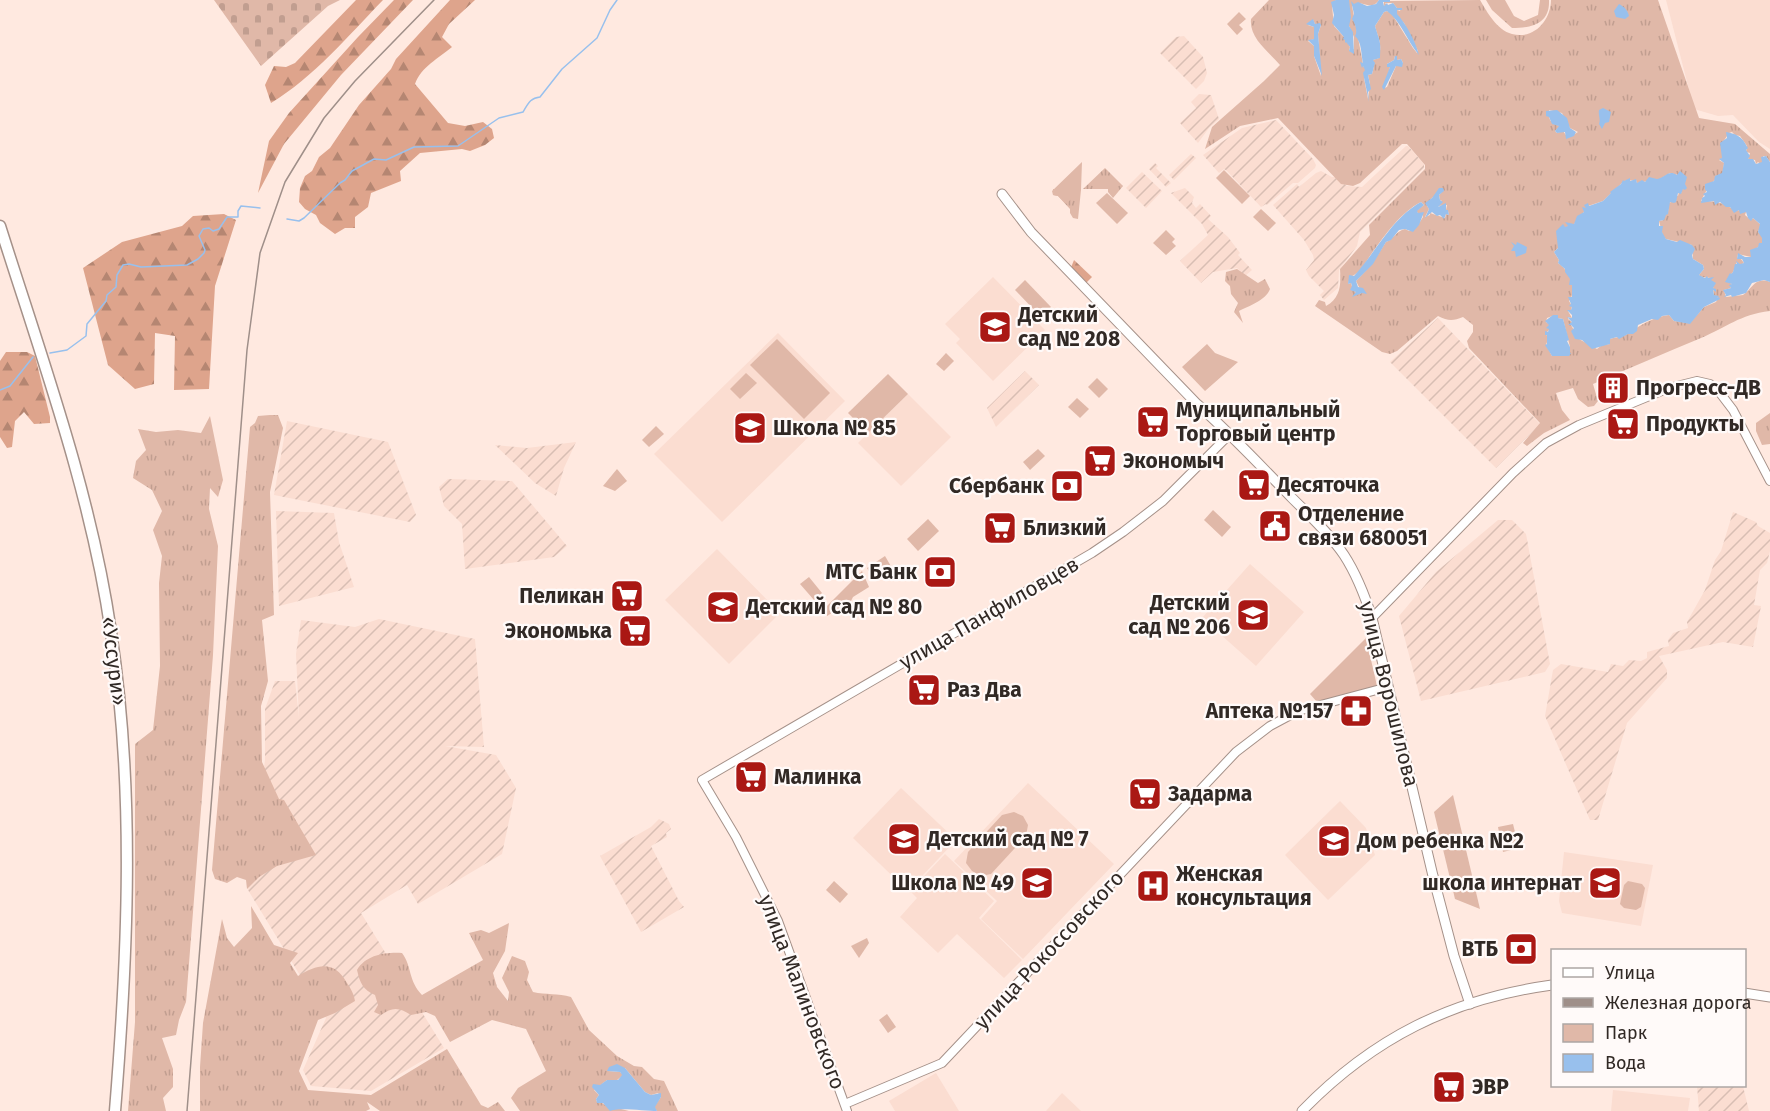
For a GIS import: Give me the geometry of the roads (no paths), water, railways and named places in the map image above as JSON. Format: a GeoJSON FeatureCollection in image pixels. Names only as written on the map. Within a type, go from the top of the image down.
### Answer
{"type":"FeatureCollection","features":[{"type":"Feature","properties":{"kind":"highway","name":"«Уссури»"},"geometry":{"type":"LineString","coordinates":[[0,226],[82,492],[102,579],[111,632],[125,765],[128,858],[123,1018],[115,1111]]}},
{"type":"Feature","properties":{"kind":"main road","name":"улица Ворошилова"},"geometry":{"type":"LineString","coordinates":[[1002,194],[1031,232],[1337,545],[1364,591],[1448,936],[1470,1004]]}},
{"type":"Feature","properties":{"kind":"main road"},"geometry":{"type":"LineString","coordinates":[[1302,1111],[1338,1077],[1387,1041],[1425,1021],[1470,1004],[1515,991],[1551,985]]}},
{"type":"Feature","properties":{"kind":"main road"},"geometry":{"type":"LineString","coordinates":[[1746,993],[1770,997]]}},
{"type":"Feature","properties":{"kind":"street"},"geometry":{"type":"LineString","coordinates":[[1372,618],[1513,473],[1546,443],[1579,425],[1669,388],[1697,381],[1710,384],[1717,389],[1733,410],[1770,481]]}},
{"type":"Feature","properties":{"kind":"street","name":"улица Панфиловцев"},"geometry":{"type":"LineString","coordinates":[[702,780],[1092,553],[1163,501],[1229,435]]}},
{"type":"Feature","properties":{"kind":"street","name":"улица Рокоссовского"},"geometry":{"type":"LineString","coordinates":[[846,1107],[942,1062],[1236,752],[1270,726],[1298,711],[1388,687]]}},
{"type":"Feature","properties":{"kind":"street","name":"улица Малиновского"},"geometry":{"type":"LineString","coordinates":[[702,780],[736,837],[778,921],[846,1107]]}},
{"type":"Feature","properties":{"kind":"water"},"geometry":{"type":"Polygon","coordinates":[[[1349,0],[1351,17],[1349,26],[1353,32],[1354,54],[1349,51],[1350,47],[1345,43],[1344,37],[1332,23],[1334,15],[1331,2],[1349,0]]]}},
{"type":"Feature","properties":{"kind":"water"},"geometry":{"type":"Polygon","coordinates":[[[1379,0],[1390,0],[1390,2],[1383,2],[1384,6],[1387,3],[1388,5],[1393,3],[1397,8],[1402,8],[1402,10],[1397,10],[1397,14],[1410,33],[1419,55],[1392,15],[1387,11],[1384,12],[1375,26],[1380,42],[1380,58],[1373,60],[1375,63],[1372,74],[1368,75],[1371,89],[1368,92],[1369,102],[1363,73],[1365,70],[1360,62],[1363,63],[1361,49],[1355,36],[1351,1],[1354,4],[1358,2],[1367,6],[1376,4],[1379,0]]]}},
{"type":"Feature","properties":{"kind":"water"},"geometry":{"type":"Polygon","coordinates":[[[1619,4],[1625,8],[1629,16],[1625,19],[1616,17],[1614,11],[1619,4]]]}},
{"type":"Feature","properties":{"kind":"water"},"geometry":{"type":"Polygon","coordinates":[[[1313,19],[1315,24],[1320,23],[1321,25],[1318,34],[1322,76],[1314,56],[1314,46],[1308,40],[1314,39],[1314,27],[1306,24],[1313,19]]]}},
{"type":"Feature","properties":{"kind":"water"},"geometry":{"type":"Polygon","coordinates":[[[1395,56],[1397,60],[1401,59],[1402,67],[1396,66],[1384,90],[1382,87],[1390,67],[1387,67],[1387,64],[1394,60],[1395,56]]]}},
{"type":"Feature","properties":{"kind":"water"},"geometry":{"type":"Polygon","coordinates":[[[1603,108],[1611,112],[1609,122],[1605,123],[1602,129],[1599,124],[1599,110],[1603,108]]]}},
{"type":"Feature","properties":{"kind":"water"},"geometry":{"type":"Polygon","coordinates":[[[1557,110],[1567,118],[1570,128],[1576,132],[1574,136],[1566,139],[1565,132],[1557,133],[1555,131],[1559,126],[1552,124],[1546,116],[1546,111],[1557,110]]]}},
{"type":"Feature","properties":{"kind":"water"},"geometry":{"type":"Polygon","coordinates":[[[1726,132],[1737,135],[1743,141],[1748,148],[1746,150],[1750,156],[1748,159],[1753,159],[1756,164],[1762,162],[1761,157],[1766,156],[1770,162],[1770,282],[1764,280],[1752,283],[1746,293],[1732,297],[1731,295],[1724,297],[1726,295],[1723,290],[1731,288],[1729,285],[1732,284],[1725,282],[1733,272],[1736,261],[1740,264],[1744,263],[1742,259],[1737,259],[1738,253],[1751,257],[1750,250],[1762,243],[1762,238],[1758,232],[1760,224],[1753,218],[1751,221],[1746,212],[1740,214],[1739,210],[1734,213],[1730,207],[1720,202],[1715,205],[1714,201],[1701,203],[1705,196],[1703,194],[1707,192],[1705,184],[1714,181],[1715,176],[1722,173],[1724,163],[1719,159],[1722,158],[1720,143],[1727,138],[1726,132]]]}},
{"type":"Feature","properties":{"kind":"water"},"geometry":{"type":"Polygon","coordinates":[[[1680,171],[1687,177],[1685,184],[1687,188],[1683,189],[1681,194],[1678,193],[1676,202],[1670,202],[1668,214],[1664,220],[1659,221],[1659,226],[1663,226],[1662,232],[1666,239],[1677,242],[1680,240],[1692,245],[1695,249],[1693,259],[1703,265],[1704,269],[1699,275],[1705,278],[1714,277],[1711,280],[1716,283],[1713,288],[1716,289],[1716,292],[1713,290],[1714,295],[1719,296],[1717,298],[1720,299],[1704,307],[1690,324],[1674,321],[1669,315],[1662,316],[1658,320],[1652,319],[1638,325],[1637,331],[1633,334],[1619,339],[1617,337],[1610,339],[1610,344],[1592,349],[1582,340],[1575,339],[1571,331],[1574,328],[1568,325],[1572,322],[1567,317],[1572,318],[1572,315],[1567,310],[1571,310],[1572,307],[1569,306],[1571,304],[1568,297],[1572,297],[1572,285],[1569,285],[1570,279],[1565,269],[1558,263],[1559,260],[1554,252],[1558,248],[1556,231],[1563,224],[1565,227],[1568,226],[1565,222],[1574,224],[1577,216],[1584,212],[1582,207],[1586,208],[1584,205],[1588,203],[1589,206],[1603,201],[1623,180],[1630,178],[1630,181],[1636,179],[1637,183],[1642,180],[1645,182],[1649,177],[1657,179],[1669,173],[1677,175],[1680,171]]]}},
{"type":"Feature","properties":{"kind":"water"},"geometry":{"type":"Polygon","coordinates":[[[1439,188],[1443,188],[1444,191],[1439,195],[1443,202],[1438,207],[1446,203],[1449,215],[1446,214],[1444,219],[1432,212],[1425,218],[1429,209],[1425,203],[1439,188]]]}},
{"type":"Feature","properties":{"kind":"water"},"geometry":{"type":"Polygon","coordinates":[[[1421,202],[1424,205],[1417,211],[1418,213],[1424,212],[1419,225],[1413,232],[1405,229],[1399,230],[1391,240],[1386,242],[1373,264],[1356,281],[1358,287],[1363,288],[1367,294],[1362,293],[1352,297],[1356,292],[1350,290],[1352,286],[1351,283],[1348,284],[1349,275],[1354,276],[1401,217],[1421,202]]]}},
{"type":"Feature","properties":{"kind":"water"},"geometry":{"type":"Polygon","coordinates":[[[1511,242],[1527,247],[1526,253],[1516,257],[1515,251],[1511,251],[1514,246],[1511,242]]]}},
{"type":"Feature","properties":{"kind":"water"},"geometry":{"type":"Polygon","coordinates":[[[1553,315],[1558,315],[1558,318],[1563,319],[1569,340],[1567,341],[1571,353],[1569,356],[1552,356],[1545,345],[1547,335],[1545,331],[1548,332],[1549,329],[1546,328],[1549,325],[1545,321],[1553,315]]]}},
{"type":"Feature","properties":{"kind":"water"},"geometry":{"type":"Polygon","coordinates":[[[617,1064],[625,1068],[645,1092],[651,1095],[661,1093],[655,1107],[657,1111],[625,1109],[610,1111],[603,1103],[597,1103],[596,1099],[599,1095],[592,1087],[593,1084],[600,1085],[607,1080],[618,1080],[622,1075],[620,1072],[607,1071],[609,1067],[617,1064]]]}},
{"type":"Feature","properties":{"kind":"waterway"},"geometry":{"type":"LineString","coordinates":[[287,219],[299,221],[304,218],[352,171],[374,159],[386,160],[414,147],[458,146],[499,118],[523,112],[532,100],[540,97],[562,69],[597,38],[617,0]]}},
{"type":"Feature","properties":{"kind":"waterway"},"geometry":{"type":"LineString","coordinates":[[50,353],[67,350],[86,336],[87,324],[106,301],[107,295],[116,287],[117,275],[123,265],[141,267],[187,265],[204,253],[205,250],[199,236],[203,229],[209,228],[213,231],[219,229],[227,217],[238,217],[241,206],[260,208]]}},
{"type":"Feature","properties":{"kind":"waterway"},"geometry":{"type":"LineString","coordinates":[[0,390],[10,386],[33,357]]}},
{"type":"Feature","properties":{"kind":"railway"},"geometry":{"type":"LineString","coordinates":[[187,1111],[247,350],[260,253],[285,182],[324,118],[355,81],[434,0]]}},
{"type":"Feature","properties":{"kind":"place","name":"Детский сад № 208"},"geometry":{"type":"Point","coordinates":[995,327]}},
{"type":"Feature","properties":{"kind":"place","name":"Прогресс-ДВ"},"geometry":{"type":"Point","coordinates":[1613,388]}},
{"type":"Feature","properties":{"kind":"place","name":"Муниципальный Торговый центр"},"geometry":{"type":"Point","coordinates":[1153,422]}},
{"type":"Feature","properties":{"kind":"place","name":"Продукты"},"geometry":{"type":"Point","coordinates":[1623,424]}},
{"type":"Feature","properties":{"kind":"place","name":"Школа № 85"},"geometry":{"type":"Point","coordinates":[750,428]}},
{"type":"Feature","properties":{"kind":"place","name":"Экономыч"},"geometry":{"type":"Point","coordinates":[1100,461]}},
{"type":"Feature","properties":{"kind":"place","name":"Десяточка"},"geometry":{"type":"Point","coordinates":[1254,485]}},
{"type":"Feature","properties":{"kind":"place","name":"Сбербанк"},"geometry":{"type":"Point","coordinates":[1067,486]}},
{"type":"Feature","properties":{"kind":"place","name":"Отделение связи 680051"},"geometry":{"type":"Point","coordinates":[1275,526]}},
{"type":"Feature","properties":{"kind":"place","name":"Близкий"},"geometry":{"type":"Point","coordinates":[1000,528]}},
{"type":"Feature","properties":{"kind":"place","name":"МТС Банк"},"geometry":{"type":"Point","coordinates":[940,572]}},
{"type":"Feature","properties":{"kind":"place","name":"Пеликан"},"geometry":{"type":"Point","coordinates":[627,596]}},
{"type":"Feature","properties":{"kind":"place","name":"Детский сад № 80"},"geometry":{"type":"Point","coordinates":[723,607]}},
{"type":"Feature","properties":{"kind":"place","name":"Детский сад № 206"},"geometry":{"type":"Point","coordinates":[1253,615]}},
{"type":"Feature","properties":{"kind":"place","name":"Экономька"},"geometry":{"type":"Point","coordinates":[635,631]}},
{"type":"Feature","properties":{"kind":"place","name":"Раз Два"},"geometry":{"type":"Point","coordinates":[924,690]}},
{"type":"Feature","properties":{"kind":"place","name":"Аптека №157"},"geometry":{"type":"Point","coordinates":[1356,711]}},
{"type":"Feature","properties":{"kind":"place","name":"Малинка"},"geometry":{"type":"Point","coordinates":[751,777]}},
{"type":"Feature","properties":{"kind":"place","name":"Задарма"},"geometry":{"type":"Point","coordinates":[1145,794]}},
{"type":"Feature","properties":{"kind":"place","name":"Детский сад № 7"},"geometry":{"type":"Point","coordinates":[904,839]}},
{"type":"Feature","properties":{"kind":"place","name":"Дом ребенка №2"},"geometry":{"type":"Point","coordinates":[1334,841]}},
{"type":"Feature","properties":{"kind":"place","name":"Школа № 49"},"geometry":{"type":"Point","coordinates":[1037,883]}},
{"type":"Feature","properties":{"kind":"place","name":"школа интернат"},"geometry":{"type":"Point","coordinates":[1605,883]}},
{"type":"Feature","properties":{"kind":"place","name":"Женская консультация"},"geometry":{"type":"Point","coordinates":[1153,886]}},
{"type":"Feature","properties":{"kind":"place","name":"ВТБ"},"geometry":{"type":"Point","coordinates":[1521,949]}},
{"type":"Feature","properties":{"kind":"place","name":"ЭВР"},"geometry":{"type":"Point","coordinates":[1449,1087]}}]}
